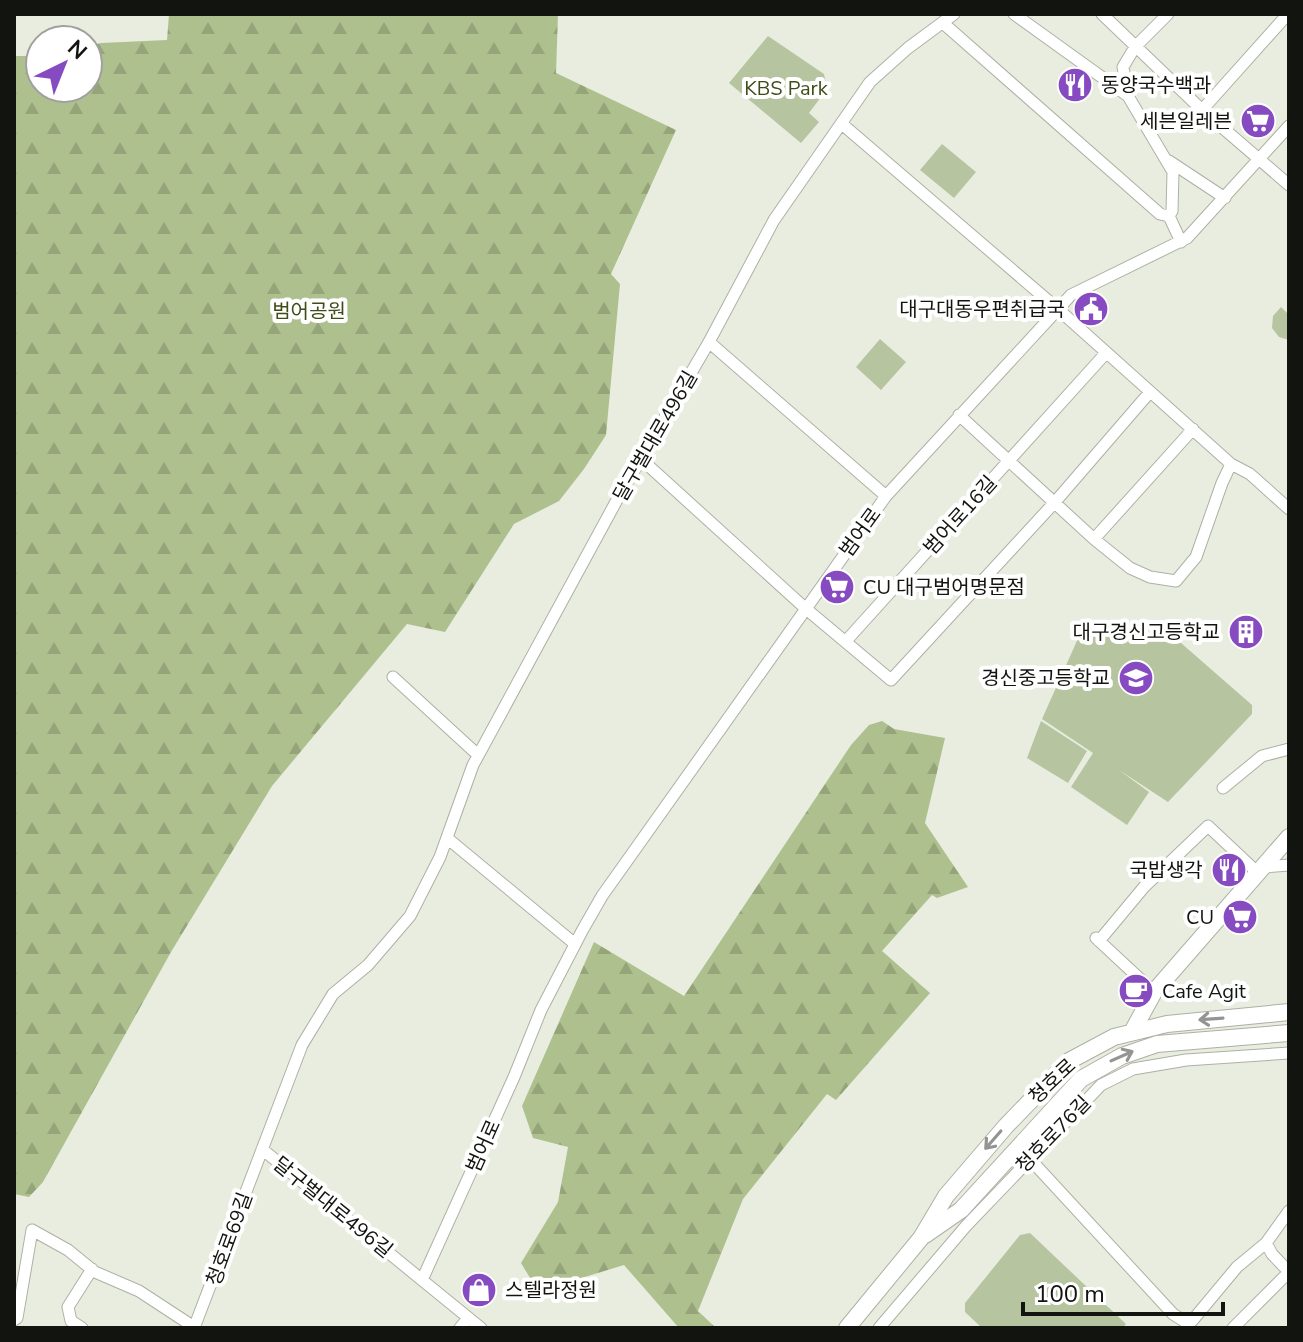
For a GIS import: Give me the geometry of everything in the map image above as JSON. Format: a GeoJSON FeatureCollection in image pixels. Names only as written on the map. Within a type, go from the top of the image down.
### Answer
{"type":"FeatureCollection","features":[{"type":"Feature","properties":{"kind":"main road"},"geometry":{"type":"LineString","coordinates":[[1132,1032],[1154,992],[1289,837]]}},
{"type":"Feature","properties":{"kind":"main road","name":"청호로"},"geometry":{"type":"LineString","coordinates":[[847,1328],[921,1238],[946,1196],[1056,1072],[1098,1045],[1132,1032],[1185,1021],[1289,1012]]}},
{"type":"Feature","properties":{"kind":"main road","name":"청호로"},"geometry":{"type":"LineString","coordinates":[[921,1238],[961,1210],[1074,1085],[1090,1072],[1138,1049],[1157,1044],[1289,1033]]}},
{"type":"Feature","properties":{"kind":"street","name":"달구벌대로496길"},"geometry":{"type":"LineString","coordinates":[[422,1280],[262,1149],[302,1045],[333,994],[368,965],[410,916],[440,857],[478,755],[774,220],[870,82],[908,48],[954,14]]}},
{"type":"Feature","properties":{"kind":"street"},"geometry":{"type":"LineString","coordinates":[[1014,14],[1128,96],[1173,172],[1169,216],[1181,242]]}},
{"type":"Feature","properties":{"kind":"street"},"geometry":{"type":"LineString","coordinates":[[1102,14],[1202,110],[1289,185]]}},
{"type":"Feature","properties":{"kind":"street"},"geometry":{"type":"LineString","coordinates":[[1128,96],[1123,67],[1135,47],[1168,14]]}},
{"type":"Feature","properties":{"kind":"street"},"geometry":{"type":"LineString","coordinates":[[1202,110],[1288,14]]}},
{"type":"Feature","properties":{"kind":"street"},"geometry":{"type":"LineString","coordinates":[[943,23],[1160,214],[1169,216]]}},
{"type":"Feature","properties":{"kind":"street"},"geometry":{"type":"LineString","coordinates":[[842,124],[1059,310],[1231,464],[1250,474],[1289,509]]}},
{"type":"Feature","properties":{"kind":"street","name":"범어로"},"geometry":{"type":"LineString","coordinates":[[422,1280],[541,1010],[602,896],[886,496],[1071,295],[1181,242],[1289,126]]}},
{"type":"Feature","properties":{"kind":"street"},"geometry":{"type":"LineString","coordinates":[[1169,161],[1225,198]]}},
{"type":"Feature","properties":{"kind":"street"},"geometry":{"type":"LineString","coordinates":[[709,342],[886,496]]}},
{"type":"Feature","properties":{"kind":"street","name":"범어로16길"},"geometry":{"type":"LineString","coordinates":[[846,641],[1106,353]]}},
{"type":"Feature","properties":{"kind":"street"},"geometry":{"type":"LineString","coordinates":[[641,459],[805,608],[891,680],[1055,502],[1150,392]]}},
{"type":"Feature","properties":{"kind":"street","name":"범어로16길"},"geometry":{"type":"LineString","coordinates":[[959,415],[1094,539],[1130,568],[1150,577],[1176,581],[1196,557],[1231,464]]}},
{"type":"Feature","properties":{"kind":"street"},"geometry":{"type":"LineString","coordinates":[[1094,539],[1193,429]]}},
{"type":"Feature","properties":{"kind":"street"},"geometry":{"type":"LineString","coordinates":[[393,677],[478,755]]}},
{"type":"Feature","properties":{"kind":"street"},"geometry":{"type":"LineString","coordinates":[[1223,788],[1262,756],[1289,749]]}},
{"type":"Feature","properties":{"kind":"street"},"geometry":{"type":"LineString","coordinates":[[1154,992],[1097,939],[1144,887],[1208,826],[1262,870],[1289,865]]}},
{"type":"Feature","properties":{"kind":"street"},"geometry":{"type":"LineString","coordinates":[[447,838],[575,944]]}},
{"type":"Feature","properties":{"kind":"street","name":"청호로76길"},"geometry":{"type":"LineString","coordinates":[[879,1328],[966,1226],[1101,1085],[1133,1069],[1186,1060],[1289,1053]]}},
{"type":"Feature","properties":{"kind":"street","name":"청호로69길"},"geometry":{"type":"LineString","coordinates":[[14,1320],[17,1318],[32,1230],[68,1250],[92,1269],[139,1291],[194,1328],[262,1149]]}},
{"type":"Feature","properties":{"kind":"street"},"geometry":{"type":"LineString","coordinates":[[1029,1158],[1173,1314],[1184,1321],[1192,1321],[1237,1267],[1266,1243],[1289,1211]]}},
{"type":"Feature","properties":{"kind":"street"},"geometry":{"type":"LineString","coordinates":[[1233,1328],[1289,1272],[1266,1243]]}},
{"type":"Feature","properties":{"kind":"street"},"geometry":{"type":"LineString","coordinates":[[82,1328],[71,1321],[68,1307],[92,1269]]}},
{"type":"Feature","properties":{"kind":"street"},"geometry":{"type":"LineString","coordinates":[[422,1280],[481,1328]]}},
{"type":"Feature","properties":{"kind":"street"},"geometry":{"type":"LineString","coordinates":[[460,1328],[468,1318]]}},
{"type":"Feature","properties":{"kind":"green space","name":"범어공원"},"geometry":{"type":"Polygon","coordinates":[[[169,14],[558,14],[556,73],[676,130],[611,274],[620,284],[606,435],[559,501],[514,524],[445,632],[407,624],[272,786],[171,952],[43,1182],[29,1197],[14,1194],[14,56],[24,56],[24,104],[104,104],[104,43],[167,40],[169,14]]]}},
{"type":"Feature","properties":{"kind":"green space","name":"KBS Park"},"geometry":{"type":"Polygon","coordinates":[[[768,36],[824,74],[827,89],[809,113],[819,122],[801,143],[729,83],[768,36]]]}},
{"type":"Feature","properties":{"kind":"green space"},"geometry":{"type":"Polygon","coordinates":[[[942,144],[976,172],[954,198],[920,170],[942,144]]]}},
{"type":"Feature","properties":{"kind":"green space"},"geometry":{"type":"Polygon","coordinates":[[[1281,307],[1289,315],[1289,340],[1279,337],[1272,328],[1273,316],[1281,307]]]}},
{"type":"Feature","properties":{"kind":"green space"},"geometry":{"type":"Polygon","coordinates":[[[880,339],[906,362],[881,390],[856,367],[880,339]]]}},
{"type":"Feature","properties":{"kind":"green space"},"geometry":{"type":"Polygon","coordinates":[[[1080,634],[1181,643],[1252,705],[1252,714],[1168,802],[1119,770],[1149,792],[1127,825],[1071,787],[1093,753],[1042,719],[1080,634]]]}},
{"type":"Feature","properties":{"kind":"green space"},"geometry":{"type":"Polygon","coordinates":[[[882,721],[894,729],[945,738],[925,823],[968,887],[937,898],[932,895],[882,951],[930,993],[836,1100],[827,1094],[743,1199],[698,1311],[716,1328],[679,1328],[624,1265],[575,1280],[571,1301],[538,1291],[521,1263],[558,1202],[568,1147],[533,1138],[522,1106],[594,942],[684,996],[851,745],[869,725],[882,721]]]}},
{"type":"Feature","properties":{"kind":"green space"},"geometry":{"type":"Polygon","coordinates":[[[1041,721],[1087,751],[1068,783],[1027,758],[1041,721]]]}},
{"type":"Feature","properties":{"kind":"green space"},"geometry":{"type":"Polygon","coordinates":[[[1030,1233],[1126,1324],[1122,1328],[982,1328],[965,1312],[965,1303],[1020,1235],[1030,1233]]]}},
{"type":"Feature","properties":{"kind":"place","name":"동양국수백과"},"geometry":{"type":"Point","coordinates":[1075,85]}},
{"type":"Feature","properties":{"kind":"place","name":"세븐일레븐"},"geometry":{"type":"Point","coordinates":[1258,121]}},
{"type":"Feature","properties":{"kind":"place","name":"대구대동우편취급국"},"geometry":{"type":"Point","coordinates":[1091,309]}},
{"type":"Feature","properties":{"kind":"place","name":"CU 대구범어명문점"},"geometry":{"type":"Point","coordinates":[837,587]}},
{"type":"Feature","properties":{"kind":"place","name":"대구경신고등학교"},"geometry":{"type":"Point","coordinates":[1246,632]}},
{"type":"Feature","properties":{"kind":"place","name":"경신중고등학교"},"geometry":{"type":"Point","coordinates":[1136,678]}},
{"type":"Feature","properties":{"kind":"place","name":"국밥생각"},"geometry":{"type":"Point","coordinates":[1229,870]}},
{"type":"Feature","properties":{"kind":"place","name":"CU"},"geometry":{"type":"Point","coordinates":[1240,917]}},
{"type":"Feature","properties":{"kind":"place","name":"Cafe Agit"},"geometry":{"type":"Point","coordinates":[1136,991]}},
{"type":"Feature","properties":{"kind":"place","name":"스텔라정원"},"geometry":{"type":"Point","coordinates":[479,1290]}}]}
